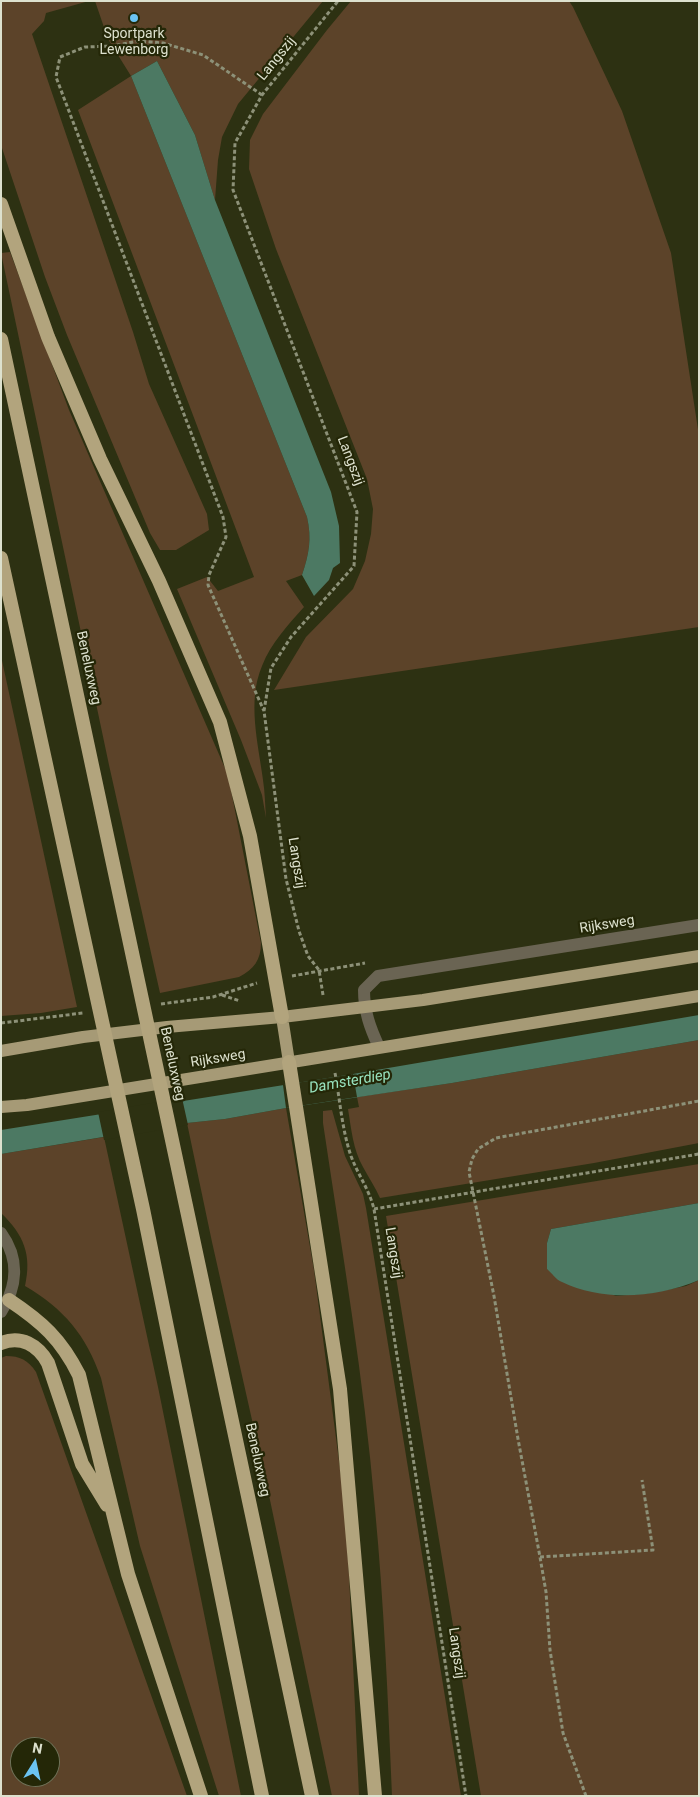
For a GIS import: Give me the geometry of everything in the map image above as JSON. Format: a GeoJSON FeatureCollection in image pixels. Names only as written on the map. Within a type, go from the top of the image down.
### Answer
{"type":"FeatureCollection","features":[{"type":"Feature","properties":{"kind":"highway"},"geometry":{"type":"LineString","coordinates":[[1,204],[48,336],[100,459],[159,581],[220,722],[250,836],[282,1018]]}},
{"type":"Feature","properties":{"kind":"highway","name":"Beneluxweg"},"geometry":{"type":"LineString","coordinates":[[1,339],[312,1796]]}},
{"type":"Feature","properties":{"kind":"highway"},"geometry":{"type":"LineString","coordinates":[[1,558],[142,1209],[262,1796]]}},
{"type":"Feature","properties":{"kind":"highway"},"geometry":{"type":"LineString","coordinates":[[290,1062],[340,1389],[375,1796]]}},
{"type":"Feature","properties":{"kind":"highway"},"geometry":{"type":"LineString","coordinates":[[4,1302],[36,1318],[61,1343],[79,1375],[128,1574],[201,1796]]}},
{"type":"Feature","properties":{"kind":"highway"},"geometry":{"type":"LineString","coordinates":[[1,1343],[14,1340],[23,1341],[44,1355],[82,1464],[114,1518]]}},
{"type":"Feature","properties":{"kind":"main road"},"geometry":{"type":"LineString","coordinates":[[1,1051],[83,1037],[167,1027],[282,1018],[423,1000],[699,956]]}},
{"type":"Feature","properties":{"kind":"main road","name":"Rijksweg"},"geometry":{"type":"LineString","coordinates":[[1,1107],[36,1103],[699,996]]}},
{"type":"Feature","properties":{"kind":"main road"},"geometry":{"type":"LineString","coordinates":[[282,1018],[290,1062]]}},
{"type":"Feature","properties":{"kind":"street","name":"Rijksweg"},"geometry":{"type":"LineString","coordinates":[[379,1047],[372,1033],[364,1008],[364,990],[378,976],[699,925]]}},
{"type":"Feature","properties":{"kind":"street"},"geometry":{"type":"LineString","coordinates":[[1,1233],[9,1243],[13,1256],[14,1270],[13,1285],[4,1302]]}},
{"type":"Feature","properties":{"kind":"path","name":"Langszij"},"geometry":{"type":"LineString","coordinates":[[325,1012],[319,970],[308,956],[299,932],[286,879],[264,711],[271,668],[291,637],[354,566],[357,512],[233,190],[234,142],[262,95],[338,1]]}},
{"type":"Feature","properties":{"kind":"path"},"geometry":{"type":"LineString","coordinates":[[262,95],[203,55],[163,43],[138,41],[112,46],[85,48],[60,57],[56,77],[223,517],[226,537],[209,575],[208,585],[264,711]]}},
{"type":"Feature","properties":{"kind":"path","name":"Langszij"},"geometry":{"type":"LineString","coordinates":[[332,1055],[351,1155],[357,1170],[368,1188],[374,1209],[440,1618],[466,1796]]}},
{"type":"Feature","properties":{"kind":"path"},"geometry":{"type":"LineString","coordinates":[[586,1796],[563,1733],[550,1650],[546,1592],[494,1296],[469,1172],[472,1158],[478,1149],[496,1138],[699,1101]]}},
{"type":"Feature","properties":{"kind":"path"},"geometry":{"type":"LineString","coordinates":[[374,1209],[699,1154]]}},
{"type":"Feature","properties":{"kind":"path"},"geometry":{"type":"LineString","coordinates":[[540,1557],[653,1550],[642,1480]]}},
{"type":"Feature","properties":{"kind":"shaded area"},"geometry":{"type":"Polygon","coordinates":[[[1,1],[89,1],[46,13],[44,21],[32,34],[149,384],[207,514],[209,530],[176,550],[160,550],[150,533],[67,335],[45,277],[1,145],[1,1]]]}},
{"type":"Feature","properties":{"kind":"shaded area"},"geometry":{"type":"Polygon","coordinates":[[[95,1],[323,1],[238,104],[222,137],[215,200],[195,135],[157,61],[131,76],[108,39],[95,1]]]}},
{"type":"Feature","properties":{"kind":"shaded area"},"geometry":{"type":"Polygon","coordinates":[[[351,1],[569,1],[573,7],[622,111],[671,253],[699,436],[699,627],[274,690],[306,637],[353,589],[365,561],[371,534],[373,509],[367,479],[276,249],[249,169],[250,140],[263,114],[351,1]]]}},
{"type":"Feature","properties":{"kind":"shaded area"},"geometry":{"type":"Polygon","coordinates":[[[131,76],[309,525],[309,546],[302,575],[286,581],[304,607],[270,650],[262,666],[255,693],[255,722],[264,785],[266,818],[262,795],[241,740],[177,589],[207,577],[218,591],[254,577],[78,110],[131,76]]]}},
{"type":"Feature","properties":{"kind":"shaded area"},"geometry":{"type":"Polygon","coordinates":[[[10,252],[69,410],[228,775],[261,943],[260,954],[256,963],[249,971],[239,977],[160,993],[109,765],[1,253],[10,252]]]}},
{"type":"Feature","properties":{"kind":"shaded area"},"geometry":{"type":"Polygon","coordinates":[[[1,656],[77,1007],[41,1013],[1,1016],[1,656]]]}},
{"type":"Feature","properties":{"kind":"shaded area"},"geometry":{"type":"Polygon","coordinates":[[[699,1040],[699,1143],[594,1163],[380,1198],[357,1153],[348,1109],[359,1107],[357,1097],[452,1083],[699,1040]]]}},
{"type":"Feature","properties":{"kind":"shaded area"},"geometry":{"type":"Polygon","coordinates":[[[286,1108],[314,1270],[344,1499],[359,1796],[332,1796],[270,1500],[187,1123],[225,1119],[286,1108]]]}},
{"type":"Feature","properties":{"kind":"shaded area"},"geometry":{"type":"Polygon","coordinates":[[[332,1110],[345,1156],[363,1194],[366,1208],[461,1796],[392,1796],[383,1616],[370,1460],[352,1315],[323,1123],[323,1111],[332,1110]]]}},
{"type":"Feature","properties":{"kind":"shaded area"},"geometry":{"type":"Polygon","coordinates":[[[104,1137],[158,1387],[241,1796],[219,1796],[140,1546],[101,1378],[95,1363],[81,1336],[72,1324],[51,1304],[25,1286],[27,1255],[21,1238],[1,1213],[1,1154],[104,1137]]]}},
{"type":"Feature","properties":{"kind":"shaded area"},"geometry":{"type":"Polygon","coordinates":[[[699,1164],[699,1203],[551,1229],[547,1243],[547,1269],[616,1296],[650,1293],[686,1286],[699,1280],[699,1796],[481,1796],[386,1216],[699,1164]]]}},
{"type":"Feature","properties":{"kind":"shaded area"},"geometry":{"type":"Polygon","coordinates":[[[6,1356],[20,1358],[30,1364],[36,1372],[187,1796],[1,1796],[1,1358],[6,1356]]]}},
{"type":"Feature","properties":{"kind":"water"},"geometry":{"type":"Polygon","coordinates":[[[157,61],[195,135],[215,200],[331,492],[339,526],[340,563],[333,568],[329,580],[314,596],[302,575],[309,546],[307,517],[131,76],[157,61]]]}},
{"type":"Feature","properties":{"kind":"water","name":"Damsterdiep"},"geometry":{"type":"Polygon","coordinates":[[[699,1015],[699,1040],[452,1083],[225,1119],[187,1123],[1,1154],[1,1130],[353,1074],[699,1015]]]}},
{"type":"Feature","properties":{"kind":"water"},"geometry":{"type":"Polygon","coordinates":[[[699,1203],[699,1280],[666,1291],[648,1294],[612,1295],[595,1293],[560,1281],[547,1269],[547,1243],[551,1229],[699,1203]]]}},
{"type":"Feature","properties":{"kind":"pier"},"geometry":{"type":"Polygon","coordinates":[[[353,1074],[357,1097],[286,1108],[283,1085],[353,1074]]]}},
{"type":"Feature","properties":{"kind":"pier"},"geometry":{"type":"Polygon","coordinates":[[[182,1098],[188,1125],[104,1140],[98,1112],[182,1098]]]}},
{"type":"Feature","properties":{"kind":"place","name":"Sportpark Lewenborg"},"geometry":{"type":"Point","coordinates":[134,18]}}]}
